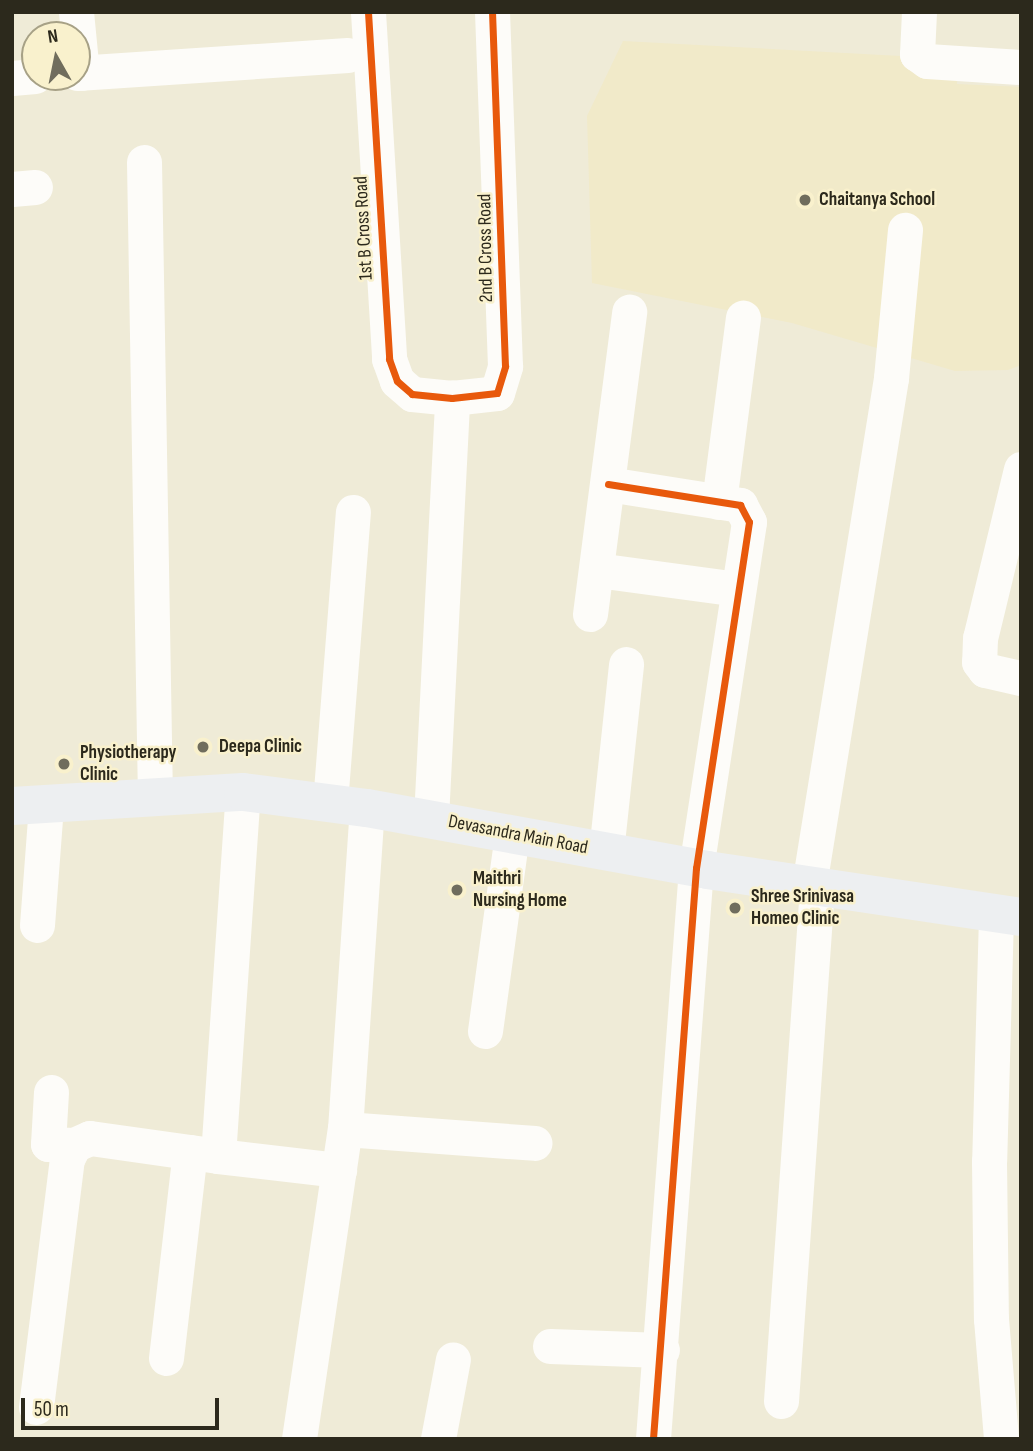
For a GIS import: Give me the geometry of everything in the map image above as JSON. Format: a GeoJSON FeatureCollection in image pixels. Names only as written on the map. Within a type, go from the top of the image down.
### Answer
{"type":"FeatureCollection","features":[{"type":"Feature","properties":{"kind":"main road","name":"Devasandra Main Road"},"geometry":{"type":"LineString","coordinates":[[29,805],[243,792],[431,818],[696,868],[1009,916]]}},
{"type":"Feature","properties":{"kind":"street","name":"1st B Cross Road"},"geometry":{"type":"LineString","coordinates":[[368,12],[389,359],[397,381],[412,394],[452,398]]}},
{"type":"Feature","properties":{"kind":"street","name":"2nd B Cross Road"},"geometry":{"type":"LineString","coordinates":[[452,398],[497,393],[505,366],[492,12]]}},
{"type":"Feature","properties":{"kind":"street"},"geometry":{"type":"LineString","coordinates":[[919,12],[917,54],[927,61],[1021,67]]}},
{"type":"Feature","properties":{"kind":"street"},"geometry":{"type":"LineString","coordinates":[[91,72],[347,55]]}},
{"type":"Feature","properties":{"kind":"street"},"geometry":{"type":"LineString","coordinates":[[144,162],[155,797]]}},
{"type":"Feature","properties":{"kind":"street"},"geometry":{"type":"LineString","coordinates":[[781,1401],[813,886],[893,331],[905,230]]}},
{"type":"Feature","properties":{"kind":"street"},"geometry":{"type":"LineString","coordinates":[[590,614],[629,312]]}},
{"type":"Feature","properties":{"kind":"street"},"geometry":{"type":"LineString","coordinates":[[719,502],[743,318]]}},
{"type":"Feature","properties":{"kind":"street"},"geometry":{"type":"LineString","coordinates":[[431,818],[452,398]]}},
{"type":"Feature","properties":{"kind":"street"},"geometry":{"type":"LineString","coordinates":[[1021,469],[980,638],[979,662],[985,670],[1021,678]]}},
{"type":"Feature","properties":{"kind":"street"},"geometry":{"type":"LineString","coordinates":[[608,484],[740,505],[747,512],[696,868],[662,1350],[653,1439]]}},
{"type":"Feature","properties":{"kind":"street"},"geometry":{"type":"LineString","coordinates":[[299,1439],[345,1129],[353,512]]}},
{"type":"Feature","properties":{"kind":"street"},"geometry":{"type":"LineString","coordinates":[[597,570],[738,589]]}},
{"type":"Feature","properties":{"kind":"street"},"geometry":{"type":"LineString","coordinates":[[606,852],[626,664]]}},
{"type":"Feature","properties":{"kind":"street"},"geometry":{"type":"LineString","coordinates":[[166,1358],[204,1154],[243,792]]}},
{"type":"Feature","properties":{"kind":"street"},"geometry":{"type":"LineString","coordinates":[[29,805],[37,925]]}},
{"type":"Feature","properties":{"kind":"street"},"geometry":{"type":"LineString","coordinates":[[485,1031],[512,834]]}},
{"type":"Feature","properties":{"kind":"street"},"geometry":{"type":"LineString","coordinates":[[1001,1439],[991,1319],[989,1188],[1009,916]]}},
{"type":"Feature","properties":{"kind":"street"},"geometry":{"type":"LineString","coordinates":[[51,1092],[48,1144],[74,1145],[90,1138],[339,1170]]}},
{"type":"Feature","properties":{"kind":"street"},"geometry":{"type":"LineString","coordinates":[[345,1129],[534,1143]]}},
{"type":"Feature","properties":{"kind":"street"},"geometry":{"type":"LineString","coordinates":[[36,1408],[67,1159],[74,1145]]}},
{"type":"Feature","properties":{"kind":"street"},"geometry":{"type":"LineString","coordinates":[[550,1346],[662,1350]]}},
{"type":"Feature","properties":{"kind":"street"},"geometry":{"type":"LineString","coordinates":[[438,1439],[453,1359]]}},
{"type":"Feature","properties":{"kind":"shaded area","name":"Chaitanya School"},"geometry":{"type":"Polygon","coordinates":[[[623,41],[956,59],[957,84],[1021,87],[1021,365],[1008,370],[955,371],[792,323],[592,283],[587,116],[623,41]]]}},
{"type":"Feature","properties":{"kind":"cycle path"},"geometry":{"type":"LineString","coordinates":[[368,12],[389,359],[397,381],[412,394],[452,398],[497,393],[505,366],[492,12]]}},
{"type":"Feature","properties":{"kind":"cycle path"},"geometry":{"type":"LineString","coordinates":[[608,484],[740,505],[749,522],[696,868],[653,1439]]}},
{"type":"Feature","properties":{"kind":"place","name":"Chaitanya School"},"geometry":{"type":"Point","coordinates":[805,200]}},
{"type":"Feature","properties":{"kind":"place","name":"Deepa Clinic"},"geometry":{"type":"Point","coordinates":[203,747]}},
{"type":"Feature","properties":{"kind":"place","name":"Physiotherapy Clinic"},"geometry":{"type":"Point","coordinates":[64,764]}},
{"type":"Feature","properties":{"kind":"place","name":"Maithri Nursing Home"},"geometry":{"type":"Point","coordinates":[457,890]}},
{"type":"Feature","properties":{"kind":"place","name":"Shree Srinivasa Homeo Clinic"},"geometry":{"type":"Point","coordinates":[735,908]}}]}
